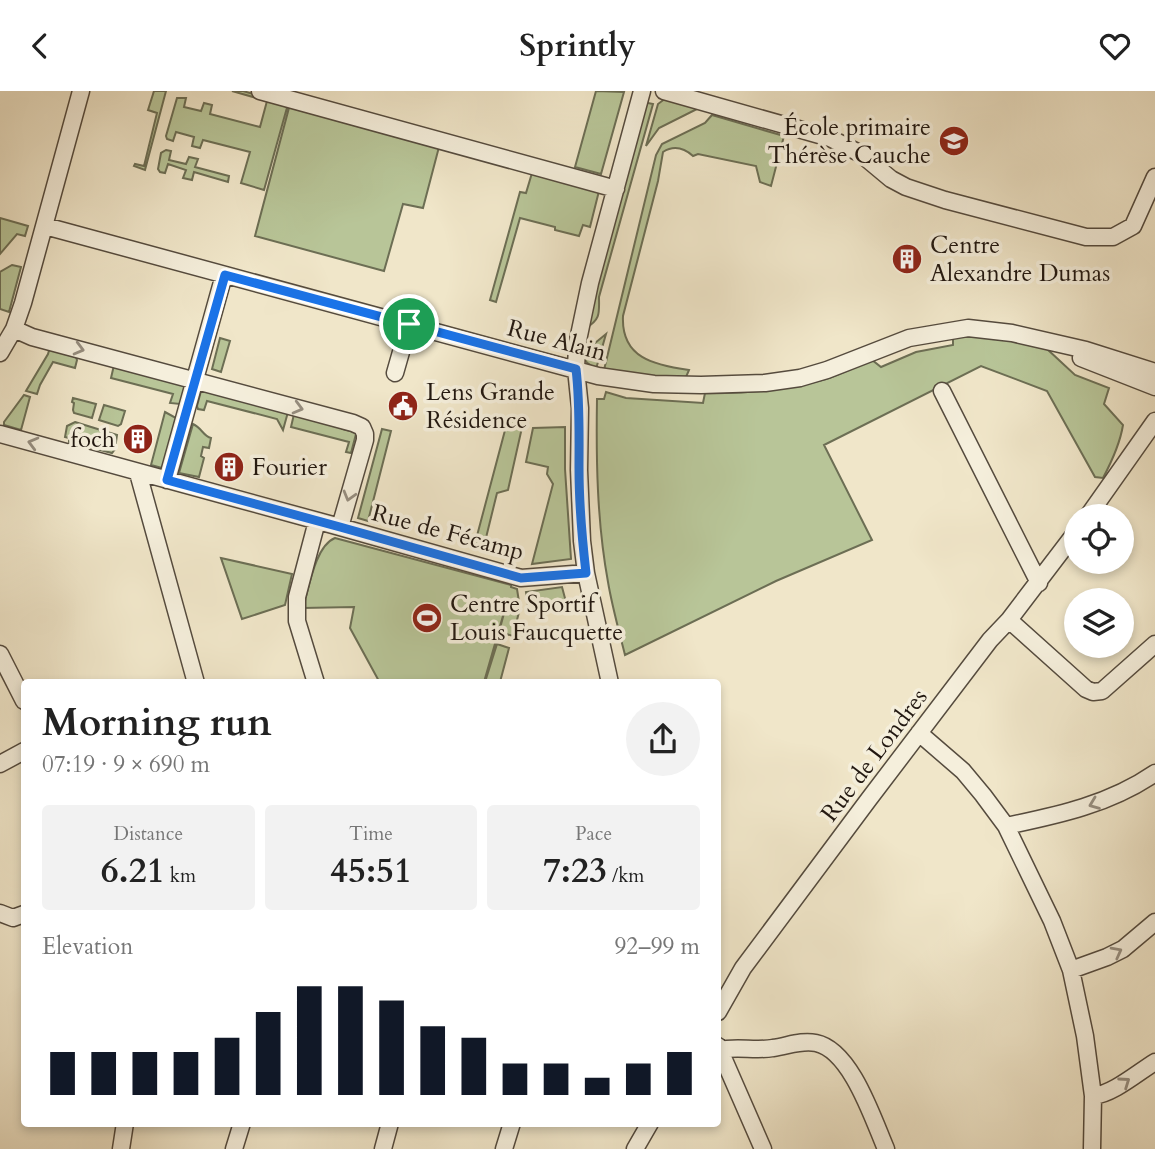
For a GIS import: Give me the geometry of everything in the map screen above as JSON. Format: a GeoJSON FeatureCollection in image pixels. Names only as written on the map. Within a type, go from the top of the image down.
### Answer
{"type":"FeatureCollection","features":[{"type":"Feature","properties":{"kind":"street"},"geometry":{"type":"LineString","coordinates":[[0,353],[13,330],[34,266],[82,91]]}},
{"type":"Feature","properties":{"kind":"street"},"geometry":{"type":"LineString","coordinates":[[260,91],[616,189]]}},
{"type":"Feature","properties":{"kind":"street"},"geometry":{"type":"LineString","coordinates":[[609,679],[586,573],[582,541],[577,345],[590,283],[642,91]]}},
{"type":"Feature","properties":{"kind":"street"},"geometry":{"type":"LineString","coordinates":[[664,91],[830,138],[860,154],[891,179],[945,201],[1086,237],[1113,237],[1133,226],[1155,177]]}},
{"type":"Feature","properties":{"kind":"street","name":"Rue Alain"},"geometry":{"type":"LineString","coordinates":[[45,226],[606,377],[654,384],[733,385],[800,377],[844,364],[909,338],[968,328],[1012,333],[1086,350],[1155,372]]}},
{"type":"Feature","properties":{"kind":"street"},"geometry":{"type":"LineString","coordinates":[[167,480],[225,275]]}},
{"type":"Feature","properties":{"kind":"street"},"geometry":{"type":"LineString","coordinates":[[395,373],[409,324]]}},
{"type":"Feature","properties":{"kind":"street"},"geometry":{"type":"LineString","coordinates":[[13,330],[41,340],[195,380]]}},
{"type":"Feature","properties":{"kind":"street","name":"Rue Alain"},"geometry":{"type":"LineString","coordinates":[[1061,345],[1082,359],[1155,387]]}},
{"type":"Feature","properties":{"kind":"street","name":"Rue de Fécamp"},"geometry":{"type":"LineString","coordinates":[[195,380],[353,423],[364,430],[365,440],[340,527]]}},
{"type":"Feature","properties":{"kind":"street"},"geometry":{"type":"LineString","coordinates":[[942,391],[1039,583]]}},
{"type":"Feature","properties":{"kind":"street"},"geometry":{"type":"LineString","coordinates":[[1096,504],[1155,421]]}},
{"type":"Feature","properties":{"kind":"street","name":"Rue de Fécamp"},"geometry":{"type":"LineString","coordinates":[[0,434],[521,578],[586,573]]}},
{"type":"Feature","properties":{"kind":"street"},"geometry":{"type":"LineString","coordinates":[[138,473],[195,679]]}},
{"type":"Feature","properties":{"kind":"street"},"geometry":{"type":"LineString","coordinates":[[315,679],[297,621],[297,597],[317,521]]}},
{"type":"Feature","properties":{"kind":"street","name":"Rue de Londres"},"geometry":{"type":"LineString","coordinates":[[721,1007],[743,968],[990,640],[1039,583],[1064,549]]}},
{"type":"Feature","properties":{"kind":"street"},"geometry":{"type":"LineString","coordinates":[[1009,620],[1086,689],[1093,692],[1102,691],[1155,644]]}},
{"type":"Feature","properties":{"kind":"street"},"geometry":{"type":"LineString","coordinates":[[0,654],[21,695]]}},
{"type":"Feature","properties":{"kind":"street"},"geometry":{"type":"LineString","coordinates":[[919,733],[963,771],[983,795],[1006,827],[1041,897],[1071,970],[1085,1036],[1093,1096],[1092,1149]]}},
{"type":"Feature","properties":{"kind":"street"},"geometry":{"type":"LineString","coordinates":[[0,764],[21,753]]}},
{"type":"Feature","properties":{"kind":"street"},"geometry":{"type":"LineString","coordinates":[[1006,827],[1098,803],[1155,773]]}},
{"type":"Feature","properties":{"kind":"street"},"geometry":{"type":"LineString","coordinates":[[0,913],[13,918],[21,915]]}},
{"type":"Feature","properties":{"kind":"street"},"geometry":{"type":"LineString","coordinates":[[1071,970],[1123,949],[1155,922]]}},
{"type":"Feature","properties":{"kind":"street"},"geometry":{"type":"LineString","coordinates":[[721,1048],[773,1048],[807,1042],[827,1046],[851,1074],[886,1149]]}},
{"type":"Feature","properties":{"kind":"street"},"geometry":{"type":"LineString","coordinates":[[721,1055],[763,1149]]}},
{"type":"Feature","properties":{"kind":"street"},"geometry":{"type":"LineString","coordinates":[[1093,1096],[1112,1091],[1155,1062]]}},
{"type":"Feature","properties":{"kind":"street"},"geometry":{"type":"LineString","coordinates":[[121,1149],[124,1127]]}},
{"type":"Feature","properties":{"kind":"street"},"geometry":{"type":"LineString","coordinates":[[234,1149],[241,1127]]}},
{"type":"Feature","properties":{"kind":"street"},"geometry":{"type":"LineString","coordinates":[[383,1149],[389,1127]]}},
{"type":"Feature","properties":{"kind":"street"},"geometry":{"type":"LineString","coordinates":[[503,1149],[511,1127]]}},
{"type":"Feature","properties":{"kind":"street"},"geometry":{"type":"LineString","coordinates":[[635,1149],[648,1127]]}},
{"type":"Feature","properties":{"kind":"green space"},"geometry":{"type":"Polygon","coordinates":[[[154,91],[166,91],[145,170],[134,166],[144,166],[157,113],[148,110],[154,91]]]}},
{"type":"Feature","properties":{"kind":"green space"},"geometry":{"type":"Polygon","coordinates":[[[232,91],[243,91],[288,104],[264,190],[241,183],[250,152],[203,140],[200,148],[192,146],[194,137],[176,132],[173,141],[166,136],[177,98],[186,98],[184,107],[201,111],[204,103],[212,105],[210,114],[260,127],[267,101],[232,91]]]}},
{"type":"Feature","properties":{"kind":"green space"},"geometry":{"type":"Polygon","coordinates":[[[596,91],[624,92],[601,174],[575,167],[596,91]]]}},
{"type":"Feature","properties":{"kind":"green space"},"geometry":{"type":"Polygon","coordinates":[[[666,98],[701,107],[659,128],[646,146],[658,104],[666,98]]]}},
{"type":"Feature","properties":{"kind":"green space"},"geometry":{"type":"Polygon","coordinates":[[[643,102],[653,104],[599,297],[598,315],[586,328],[643,102]]]}},
{"type":"Feature","properties":{"kind":"green space"},"geometry":{"type":"Polygon","coordinates":[[[290,104],[439,147],[423,208],[403,204],[384,271],[255,236],[290,104]]]}},
{"type":"Feature","properties":{"kind":"green space"},"geometry":{"type":"Polygon","coordinates":[[[712,115],[784,136],[771,186],[760,182],[756,166],[698,154],[693,156],[679,148],[663,152],[623,316],[624,330],[634,350],[642,357],[652,362],[689,370],[681,380],[604,370],[656,155],[662,144],[705,123],[712,115]]]}},
{"type":"Feature","properties":{"kind":"green space"},"geometry":{"type":"Polygon","coordinates":[[[171,151],[169,160],[186,164],[189,157],[198,159],[195,167],[229,176],[228,182],[194,172],[192,180],[183,178],[186,170],[168,164],[165,173],[160,172],[158,169],[161,153],[171,151]]]}},
{"type":"Feature","properties":{"kind":"green space"},"geometry":{"type":"Polygon","coordinates":[[[532,173],[599,191],[590,227],[583,225],[579,236],[520,218],[496,302],[490,300],[520,192],[526,193],[532,173]]]}},
{"type":"Feature","properties":{"kind":"green space"},"geometry":{"type":"Polygon","coordinates":[[[0,218],[28,226],[25,236],[17,234],[0,254],[0,218]]]}},
{"type":"Feature","properties":{"kind":"green space"},"geometry":{"type":"Polygon","coordinates":[[[12,265],[21,267],[9,312],[0,309],[0,272],[12,265]]]}},
{"type":"Feature","properties":{"kind":"green space"},"geometry":{"type":"Polygon","coordinates":[[[606,334],[596,369],[587,362],[582,352],[606,334]]]}},
{"type":"Feature","properties":{"kind":"green space"},"geometry":{"type":"Polygon","coordinates":[[[953,337],[995,337],[1047,349],[1075,375],[1109,388],[1104,404],[1123,425],[1120,439],[1103,478],[1095,477],[1047,391],[981,366],[824,445],[872,540],[776,581],[625,655],[604,559],[599,514],[597,399],[604,399],[606,392],[626,398],[703,403],[705,393],[781,389],[832,377],[872,360],[881,367],[916,352],[953,345],[953,337]]]}},
{"type":"Feature","properties":{"kind":"green space"},"geometry":{"type":"Polygon","coordinates":[[[220,338],[230,341],[221,372],[212,369],[220,338]]]}},
{"type":"Feature","properties":{"kind":"green space"},"geometry":{"type":"Polygon","coordinates":[[[50,347],[75,355],[75,368],[53,362],[37,394],[26,391],[48,354],[50,347]]]}},
{"type":"Feature","properties":{"kind":"green space"},"geometry":{"type":"Polygon","coordinates":[[[114,365],[180,383],[185,386],[180,404],[170,403],[173,394],[111,378],[114,365]]]}},
{"type":"Feature","properties":{"kind":"green space"},"geometry":{"type":"Polygon","coordinates":[[[201,391],[288,412],[283,430],[277,419],[207,401],[204,410],[198,409],[201,391]]]}},
{"type":"Feature","properties":{"kind":"green space"},"geometry":{"type":"Polygon","coordinates":[[[24,395],[30,397],[21,430],[4,425],[4,422],[24,395]]]}},
{"type":"Feature","properties":{"kind":"green space"},"geometry":{"type":"Polygon","coordinates":[[[73,398],[96,404],[92,418],[74,413],[73,398]]]}},
{"type":"Feature","properties":{"kind":"green space"},"geometry":{"type":"Polygon","coordinates":[[[104,405],[125,411],[121,424],[118,426],[99,420],[104,405]]]}},
{"type":"Feature","properties":{"kind":"green space"},"geometry":{"type":"Polygon","coordinates":[[[165,412],[176,418],[162,468],[151,465],[165,412]]]}},
{"type":"Feature","properties":{"kind":"green space"},"geometry":{"type":"Polygon","coordinates":[[[294,414],[355,432],[351,453],[346,452],[349,442],[291,427],[294,414]]]}},
{"type":"Feature","properties":{"kind":"green space"},"geometry":{"type":"Polygon","coordinates":[[[508,419],[523,423],[508,490],[497,493],[483,550],[474,547],[508,419]]]}},
{"type":"Feature","properties":{"kind":"green space"},"geometry":{"type":"Polygon","coordinates":[[[75,422],[117,435],[112,453],[69,442],[69,438],[65,437],[67,426],[75,422]]]}},
{"type":"Feature","properties":{"kind":"green space"},"geometry":{"type":"Polygon","coordinates":[[[193,424],[211,438],[209,448],[203,447],[201,456],[204,458],[199,477],[179,473],[193,424]]]}},
{"type":"Feature","properties":{"kind":"green space"},"geometry":{"type":"Polygon","coordinates":[[[565,427],[571,559],[532,564],[553,484],[547,474],[548,467],[526,462],[533,428],[565,427]]]}},
{"type":"Feature","properties":{"kind":"green space"},"geometry":{"type":"Polygon","coordinates":[[[382,429],[391,431],[368,521],[358,518],[382,429]]]}},
{"type":"Feature","properties":{"kind":"green space","name":"Centre Sportif Louis Faucquette"},"geometry":{"type":"Polygon","coordinates":[[[335,538],[511,585],[517,589],[520,608],[513,636],[499,632],[507,602],[485,679],[378,679],[350,628],[354,607],[303,608],[310,579],[322,549],[335,538]]]}},
{"type":"Feature","properties":{"kind":"green space"},"geometry":{"type":"Polygon","coordinates":[[[221,558],[292,574],[285,605],[242,619],[221,558]]]}},
{"type":"Feature","properties":{"kind":"green space"},"geometry":{"type":"Polygon","coordinates":[[[562,587],[566,602],[529,612],[526,592],[562,587]]]}},
{"type":"Feature","properties":{"kind":"green space"},"geometry":{"type":"Polygon","coordinates":[[[497,644],[509,648],[501,679],[486,679],[497,644]]]}},
{"type":"Feature","properties":{"kind":"place","name":"École primaire Thérèse Cauche"},"geometry":{"type":"Point","coordinates":[954,141]}},
{"type":"Feature","properties":{"kind":"place","name":"Centre Alexandre Dumas"},"geometry":{"type":"Point","coordinates":[907,259]}},
{"type":"Feature","properties":{"kind":"place","name":"Lens Grande Résidence"},"geometry":{"type":"Point","coordinates":[403,406]}},
{"type":"Feature","properties":{"kind":"place","name":"foch"},"geometry":{"type":"Point","coordinates":[138,439]}},
{"type":"Feature","properties":{"kind":"place","name":"Fourier"},"geometry":{"type":"Point","coordinates":[229,467]}},
{"type":"Feature","properties":{"kind":"place","name":"Centre Sportif Louis Faucquette"},"geometry":{"type":"Point","coordinates":[427,618]}},
{"type":"Feature","properties":{"kind":"route"},"geometry":{"type":"LineString","coordinates":[[225,275],[409,324],[576,369],[580,408],[579,482],[586,573],[521,578],[167,480],[225,275]]}}]}
